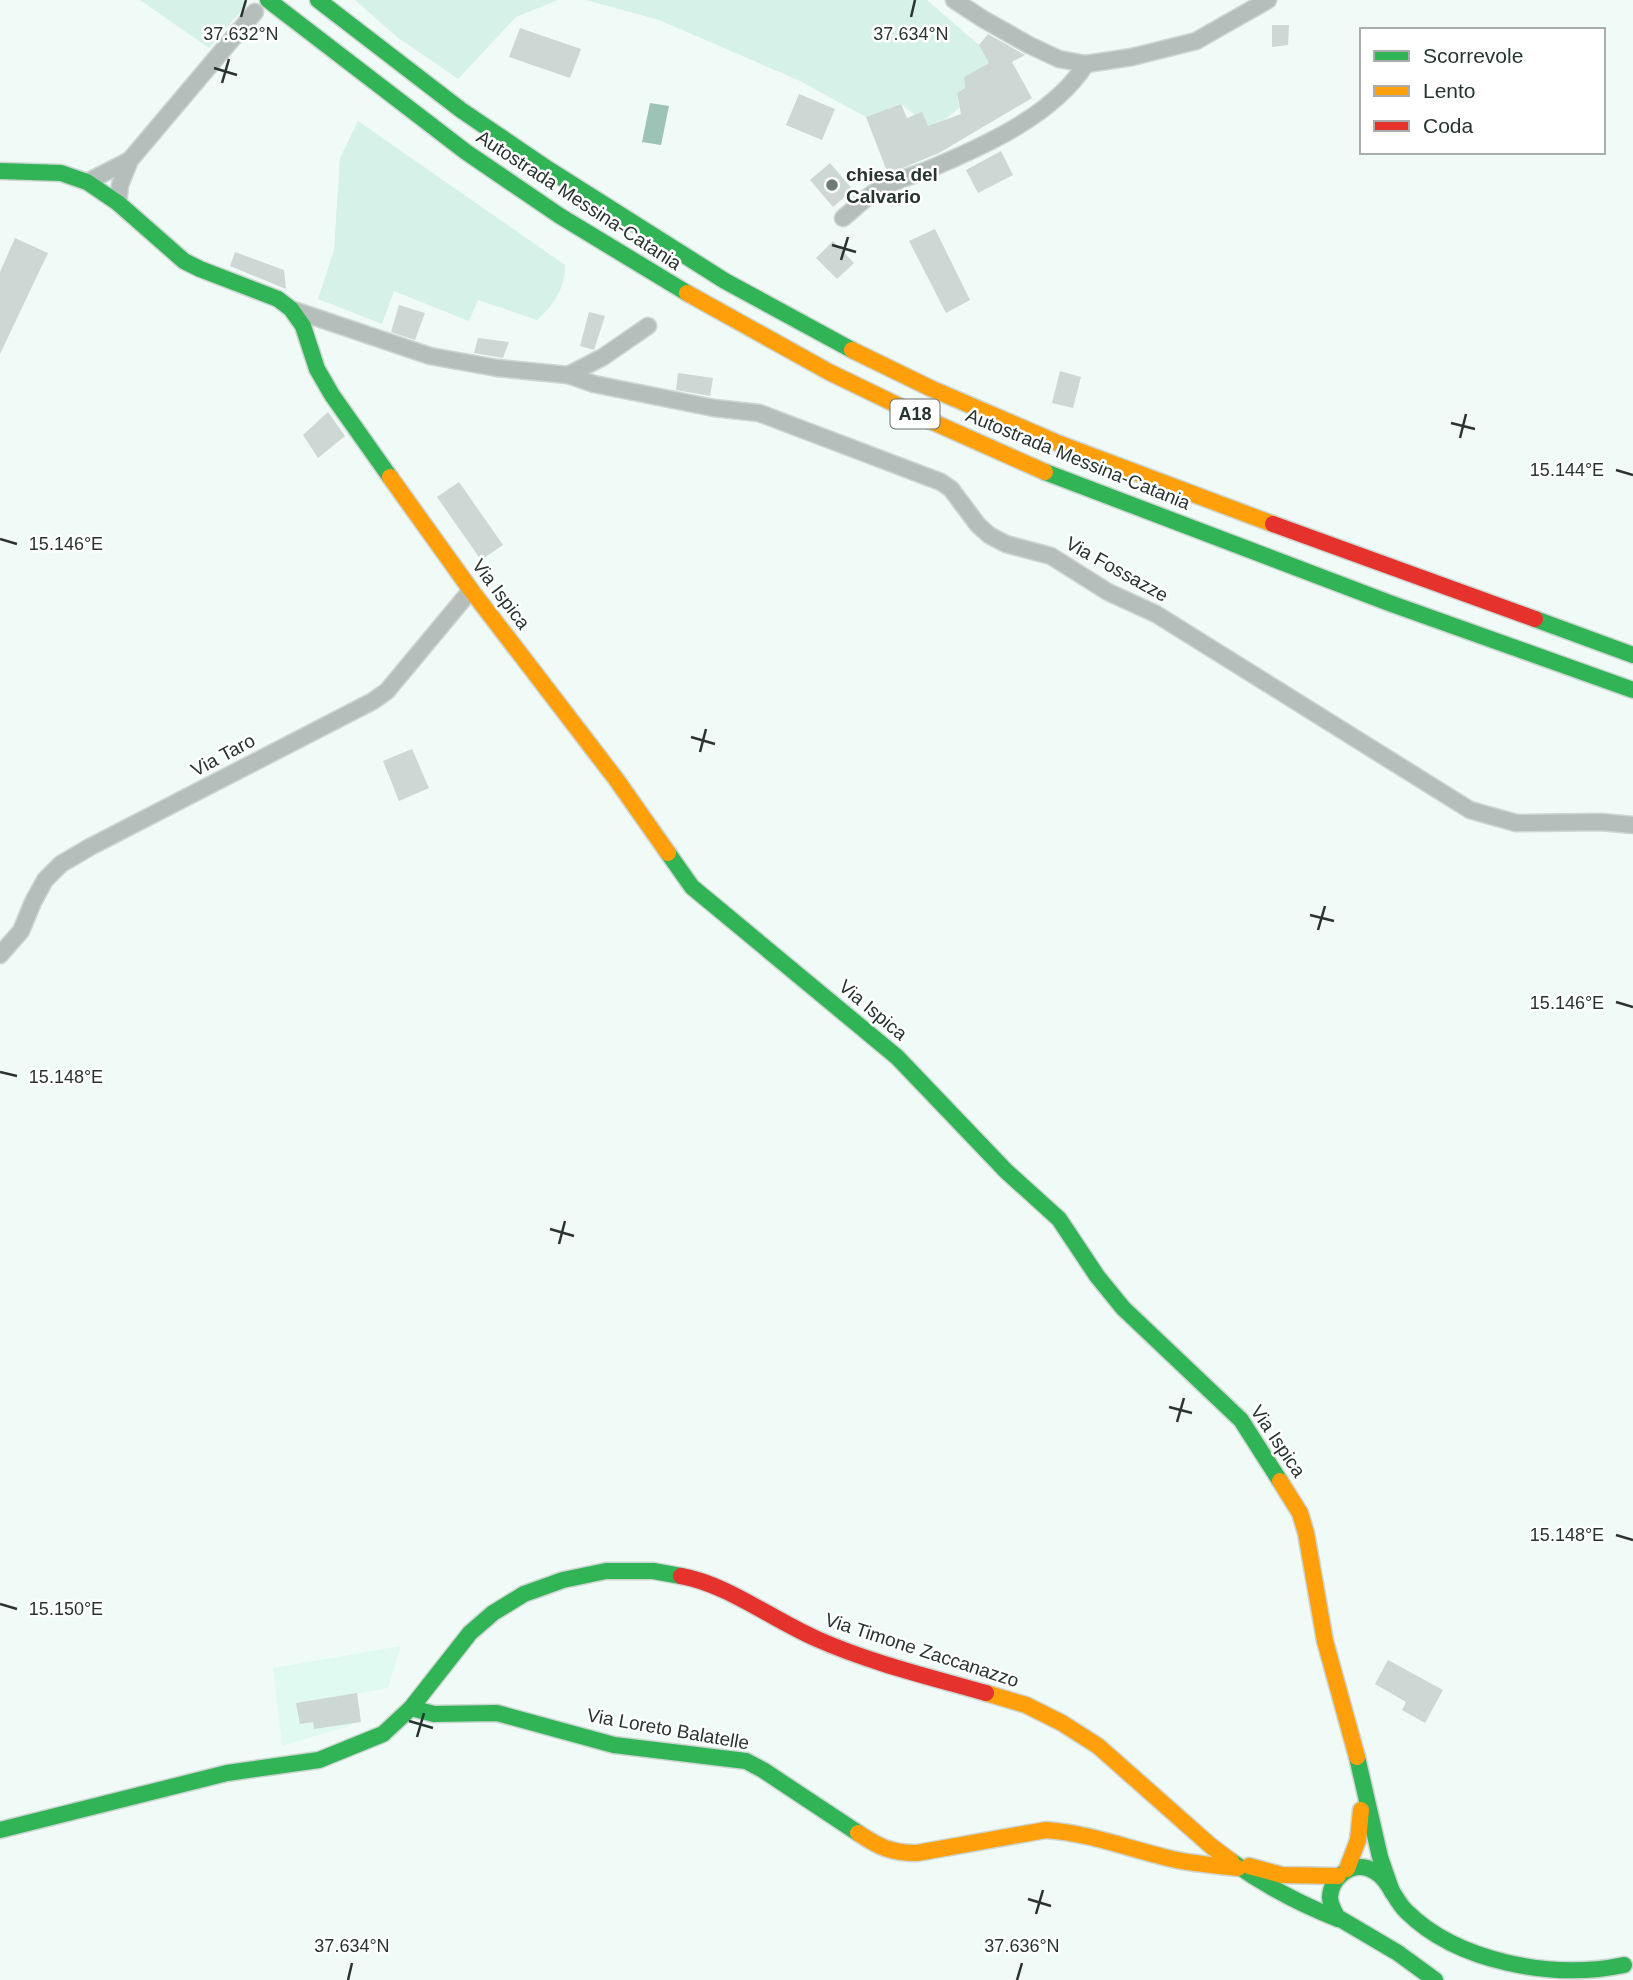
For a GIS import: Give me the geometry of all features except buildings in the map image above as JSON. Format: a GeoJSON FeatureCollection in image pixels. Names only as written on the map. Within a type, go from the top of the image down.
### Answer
{"type":"FeatureCollection","features":[{"type":"Feature","properties":{"kind":"main road","name":"Autostrada Messina-Catania"},"geometry":{"type":"LineString","coordinates":[[268,0],[466,152],[560,216],[661,279],[829,372],[1021,462],[1093,491],[1392,604],[1633,690]]}},
{"type":"Feature","properties":{"kind":"main road","name":"Autostrada Messina-Catania"},"geometry":{"type":"LineString","coordinates":[[318,0],[482,125],[578,189],[763,303],[855,351],[951,398],[1102,463],[1633,655]]}},
{"type":"Feature","properties":{"kind":"main road"},"geometry":{"type":"LineString","coordinates":[[0,171],[61,173],[87,182],[118,203],[184,261],[278,299],[292,309]]}},
{"type":"Feature","properties":{"kind":"main road","name":"Via Ispica"},"geometry":{"type":"LineString","coordinates":[[292,309],[303,326],[317,369],[332,395],[471,590],[616,779],[692,887],[897,1057],[1006,1171],[1059,1219],[1097,1276],[1123,1308],[1241,1420],[1300,1513],[1325,1641],[1360,1770]]}},
{"type":"Feature","properties":{"kind":"main road","name":"Via Timone Zaccanazzo"},"geometry":{"type":"LineString","coordinates":[[411,1709],[470,1633],[493,1613],[524,1594],[563,1580],[606,1571],[653,1572],[688,1577],[720,1588],[818,1640],[864,1657],[1026,1705],[1062,1723],[1098,1746],[1183,1845],[1225,1856],[1256,1880],[1338,1919],[1395,1951],[1435,1980]]}},
{"type":"Feature","properties":{"kind":"main road"},"geometry":{"type":"LineString","coordinates":[[0,1830],[227,1773],[320,1760],[383,1734],[411,1709]]}},
{"type":"Feature","properties":{"kind":"main road","name":"Via Loreto Balatelle"},"geometry":{"type":"LineString","coordinates":[[411,1709],[434,1714],[497,1713],[614,1745],[746,1761],[876,1845],[897,1853],[917,1853],[1046,1830],[1063,1830],[1183,1845],[1240,1868]]}},
{"type":"Feature","properties":{"kind":"main road"},"geometry":{"type":"LineString","coordinates":[[1338,1919],[1331,1904],[1331,1889],[1356,1852],[1360,1833],[1360,1770]]}},
{"type":"Feature","properties":{"kind":"main road"},"geometry":{"type":"LineString","coordinates":[[1360,1770],[1380,1857],[1392,1892]]}},
{"type":"Feature","properties":{"kind":"main road"},"geometry":{"type":"LineString","coordinates":[[1225,1856],[1259,1870],[1294,1877],[1342,1873],[1362,1867],[1375,1871],[1384,1879],[1399,1905],[1431,1933],[1474,1956],[1526,1975],[1601,1972],[1629,1963]]}},
{"type":"Feature","properties":{"kind":"main road"},"geometry":{"type":"LineString","coordinates":[[1603,1980],[1629,1963]]}},
{"type":"Feature","properties":{"kind":"street"},"geometry":{"type":"LineString","coordinates":[[954,0],[1029,46],[1059,59],[1086,64],[1132,57],[1196,41],[1268,0]]}},
{"type":"Feature","properties":{"kind":"street"},"geometry":{"type":"LineString","coordinates":[[118,203],[130,160],[255,12]]}},
{"type":"Feature","properties":{"kind":"street"},"geometry":{"type":"LineString","coordinates":[[843,218],[874,192],[955,158],[1022,122],[1059,94],[1079,75],[1086,64]]}},
{"type":"Feature","properties":{"kind":"street"},"geometry":{"type":"LineString","coordinates":[[87,182],[130,160]]}},
{"type":"Feature","properties":{"kind":"street"},"geometry":{"type":"LineString","coordinates":[[292,309],[430,356],[497,368],[568,376],[603,357],[648,326]]}},
{"type":"Feature","properties":{"kind":"street","name":"Via Fossazze"},"geometry":{"type":"LineString","coordinates":[[568,376],[594,384],[715,408],[759,413],[940,482],[951,489],[989,535],[1006,544],[1051,556],[1108,592],[1156,614],[1470,810],[1516,823],[1601,822],[1633,825]]}},
{"type":"Feature","properties":{"kind":"street","name":"Via Taro"},"geometry":{"type":"LineString","coordinates":[[0,956],[21,931],[45,880],[61,864],[373,701],[387,691],[471,590]]}},
{"type":"Feature","properties":{"kind":"shaded area"},"geometry":{"type":"Polygon","coordinates":[[[140,0],[243,0],[247,4],[209,48],[140,0]]]}},
{"type":"Feature","properties":{"kind":"shaded area"},"geometry":{"type":"Polygon","coordinates":[[[355,0],[558,0],[516,17],[458,79],[397,37],[355,0]]]}},
{"type":"Feature","properties":{"kind":"shaded area"},"geometry":{"type":"Polygon","coordinates":[[[586,0],[927,0],[979,45],[989,63],[964,77],[965,88],[957,93],[959,108],[944,120],[928,126],[901,104],[866,117],[798,80],[659,20],[586,0]]]}},
{"type":"Feature","properties":{"kind":"shaded area"},"geometry":{"type":"Polygon","coordinates":[[[650,103],[669,106],[661,145],[642,142],[650,103]]]}},
{"type":"Feature","properties":{"kind":"shaded area"},"geometry":{"type":"Polygon","coordinates":[[[358,121],[565,265],[557,296],[537,320],[478,300],[469,321],[394,291],[382,324],[318,299],[334,250],[340,158],[358,121]]]}},
{"type":"Feature","properties":{"kind":"shaded area"},"geometry":{"type":"Polygon","coordinates":[[[401,1646],[388,1688],[357,1694],[361,1722],[282,1746],[273,1668],[401,1646]]]}},
{"type":"Feature","properties":{"kind":"traffic: fast"},"geometry":{"type":"LineString","coordinates":[[268,0],[466,152],[560,216],[687,293]]}},
{"type":"Feature","properties":{"kind":"traffic: fast"},"geometry":{"type":"LineString","coordinates":[[318,0],[461,110],[548,169],[725,281],[852,350]]}},
{"type":"Feature","properties":{"kind":"traffic: fast"},"geometry":{"type":"LineString","coordinates":[[0,171],[61,173],[87,182],[118,203],[184,261],[278,299],[291,309],[303,326],[317,369],[332,395],[390,477]]}},
{"type":"Feature","properties":{"kind":"traffic: fast"},"geometry":{"type":"LineString","coordinates":[[1045,472],[1392,604],[1633,690]]}},
{"type":"Feature","properties":{"kind":"traffic: fast"},"geometry":{"type":"LineString","coordinates":[[1535,619],[1633,655]]}},
{"type":"Feature","properties":{"kind":"traffic: fast"},"geometry":{"type":"LineString","coordinates":[[668,853],[692,887],[897,1057],[1006,1171],[1059,1219],[1097,1276],[1123,1308],[1241,1420],[1280,1481]]}},
{"type":"Feature","properties":{"kind":"traffic: fast"},"geometry":{"type":"LineString","coordinates":[[0,1830],[227,1773],[319,1760],[383,1734],[411,1708],[470,1633],[493,1613],[524,1594],[563,1580],[606,1571],[653,1571],[681,1576]]}},
{"type":"Feature","properties":{"kind":"traffic: fast"},"geometry":{"type":"LineString","coordinates":[[411,1708],[434,1714],[497,1713],[614,1745],[746,1761],[858,1833]]}},
{"type":"Feature","properties":{"kind":"traffic: fast"},"geometry":{"type":"LineString","coordinates":[[1357,1757],[1380,1857],[1392,1892]]}},
{"type":"Feature","properties":{"kind":"traffic: fast"},"geometry":{"type":"LineString","coordinates":[[1231,1861],[1283,1893],[1338,1919]]}},
{"type":"Feature","properties":{"kind":"traffic: fast"},"geometry":{"type":"LineString","coordinates":[[1435,1980],[1398,1953],[1337,1917],[1330,1897],[1334,1884],[1342,1874],[1360,1867],[1374,1871],[1385,1881],[1406,1911],[1427,1929],[1479,1954],[1537,1968],[1567,1970],[1624,1965]]}},
{"type":"Feature","properties":{"kind":"traffic: slow"},"geometry":{"type":"LineString","coordinates":[[687,293],[829,372],[1045,472]]}},
{"type":"Feature","properties":{"kind":"traffic: slow"},"geometry":{"type":"LineString","coordinates":[[852,350],[930,388],[1060,444],[1273,524]]}},
{"type":"Feature","properties":{"kind":"traffic: slow"},"geometry":{"type":"LineString","coordinates":[[390,477],[471,590],[616,779],[668,853]]}},
{"type":"Feature","properties":{"kind":"traffic: slow"},"geometry":{"type":"LineString","coordinates":[[1280,1481],[1300,1513],[1306,1533],[1325,1641],[1357,1757]]}},
{"type":"Feature","properties":{"kind":"traffic: slow"},"geometry":{"type":"LineString","coordinates":[[986,1693],[1026,1705],[1062,1723],[1098,1746],[1231,1861]]}},
{"type":"Feature","properties":{"kind":"traffic: slow"},"geometry":{"type":"LineString","coordinates":[[1347,1869],[1358,1840],[1361,1810]]}},
{"type":"Feature","properties":{"kind":"traffic: slow"},"geometry":{"type":"LineString","coordinates":[[858,1833],[886,1848],[917,1853],[1046,1830],[1092,1838],[1177,1860],[1238,1868]]}},
{"type":"Feature","properties":{"kind":"traffic: slow"},"geometry":{"type":"LineString","coordinates":[[1249,1866],[1282,1875],[1338,1876]]}},
{"type":"Feature","properties":{"kind":"traffic: jam"},"geometry":{"type":"LineString","coordinates":[[1273,524],[1535,619]]}},
{"type":"Feature","properties":{"kind":"traffic: jam"},"geometry":{"type":"LineString","coordinates":[[681,1576],[698,1580],[750,1603],[837,1648],[986,1693]]}},
{"type":"Feature","properties":{"kind":"place","name":"chiesa del Calvario"},"geometry":{"type":"Point","coordinates":[832,185]}}]}
